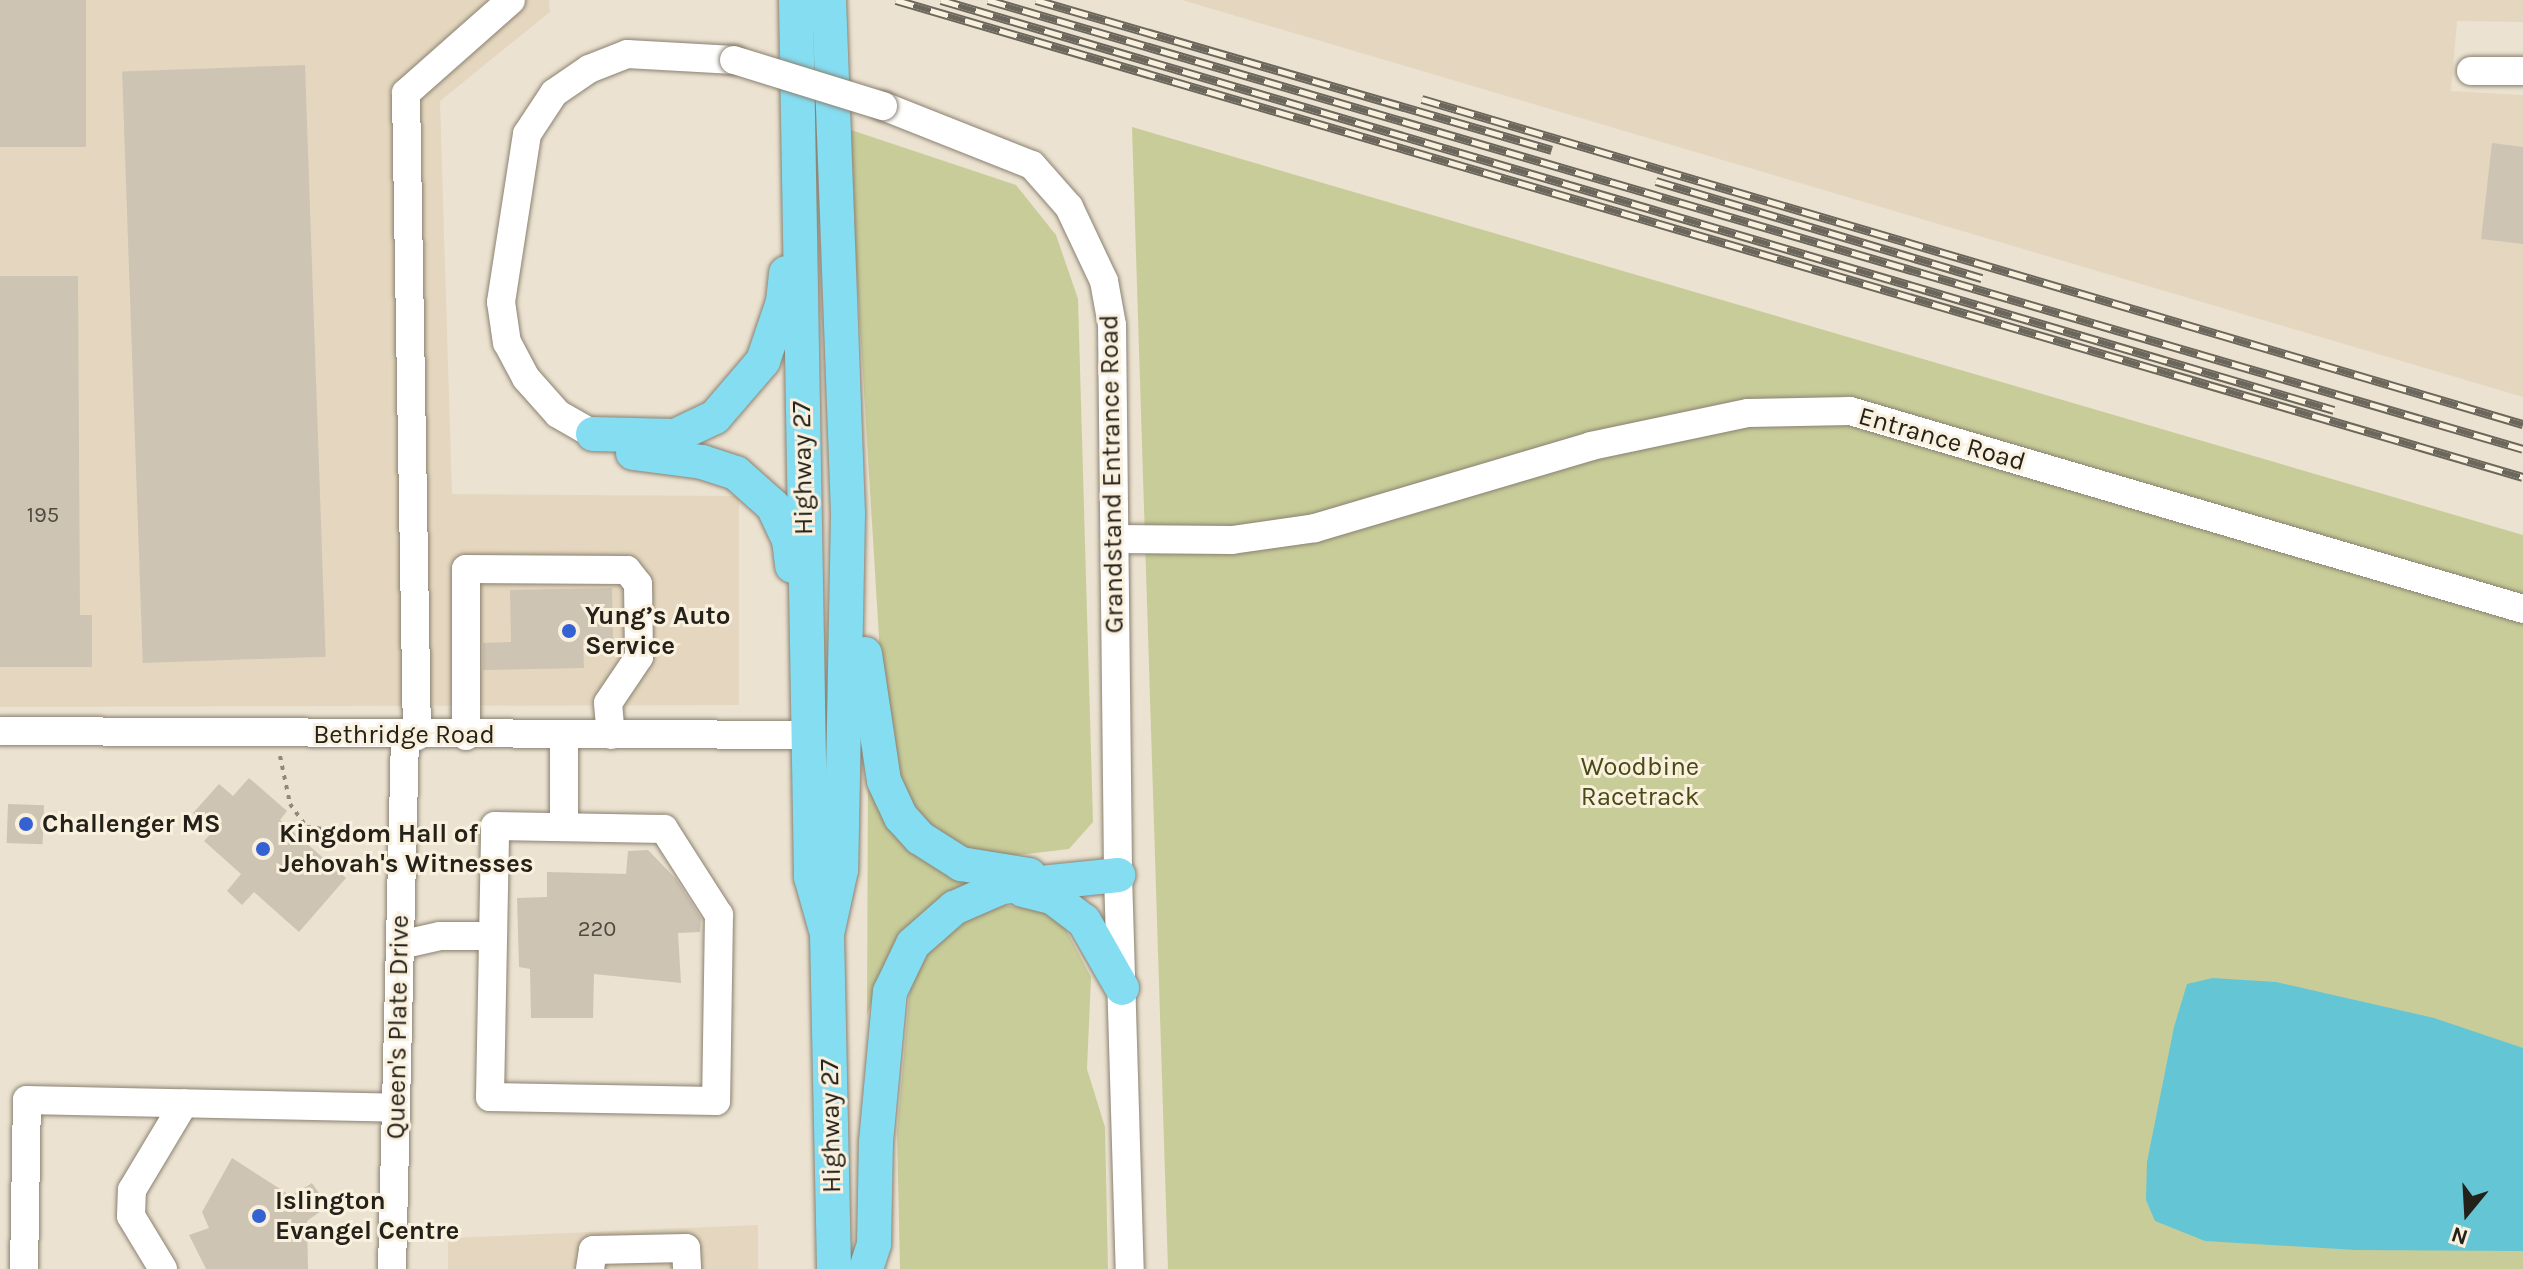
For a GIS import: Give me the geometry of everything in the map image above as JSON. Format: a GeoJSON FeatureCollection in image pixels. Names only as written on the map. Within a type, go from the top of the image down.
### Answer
{"type":"FeatureCollection","features":[{"type":"Feature","properties":{"kind":"main road","name":"Highway 27"},"geometry":{"type":"LineString","coordinates":[[796,0],[811,877],[827,934]]}},
{"type":"Feature","properties":{"kind":"main road","name":"Highway 27"},"geometry":{"type":"LineString","coordinates":[[829,0],[848,514],[841,870],[827,934],[834,1269]]}},
{"type":"Feature","properties":{"kind":"main road"},"geometry":{"type":"LineString","coordinates":[[593,434],[675,436],[715,417],[763,361],[783,302],[799,141]]}},
{"type":"Feature","properties":{"kind":"main road"},"geometry":{"type":"LineString","coordinates":[[593,434],[631,453],[702,462],[736,473],[773,506],[789,540],[806,680]]}},
{"type":"Feature","properties":{"kind":"main road"},"geometry":{"type":"LineString","coordinates":[[848,514],[862,594],[868,698],[884,781],[901,817],[920,838],[961,864],[1021,871],[1043,882]]}},
{"type":"Feature","properties":{"kind":"main road"},"geometry":{"type":"LineString","coordinates":[[866,1269],[874,1244],[876,1142],[890,992],[913,944],[929,926],[1002,887],[1118,875]]}},
{"type":"Feature","properties":{"kind":"main road"},"geometry":{"type":"LineString","coordinates":[[1002,887],[1036,892],[1070,907],[1084,921],[1122,988]]}},
{"type":"Feature","properties":{"kind":"street","name":"Queen's Plate Drive"},"geometry":{"type":"LineString","coordinates":[[392,1269],[402,838],[411,736],[406,93],[511,0]]}},
{"type":"Feature","properties":{"kind":"street","name":"Grandstand Entrance Road"},"geometry":{"type":"LineString","coordinates":[[593,434],[558,414],[526,378],[507,343],[501,302],[527,134],[554,93],[589,69],[627,54],[734,60],[883,106],[1032,165],[1069,207],[1104,281],[1112,325],[1118,875],[1130,1269]]}},
{"type":"Feature","properties":{"kind":"street"},"geometry":{"type":"LineString","coordinates":[[2471,71],[2523,71]]}},
{"type":"Feature","properties":{"kind":"street","name":"Entrance Road"},"geometry":{"type":"LineString","coordinates":[[1116,539],[1232,540],[1315,528],[1591,446],[1748,413],[1850,411],[2523,609]]}},
{"type":"Feature","properties":{"kind":"street"},"geometry":{"type":"LineString","coordinates":[[466,736],[466,569],[627,570],[638,584],[639,657],[608,703],[611,735]]}},
{"type":"Feature","properties":{"kind":"street","name":"Bethridge Road"},"geometry":{"type":"LineString","coordinates":[[0,731],[411,736],[808,735]]}},
{"type":"Feature","properties":{"kind":"street"},"geometry":{"type":"LineString","coordinates":[[564,736],[564,827]]}},
{"type":"Feature","properties":{"kind":"street"},"geometry":{"type":"LineString","coordinates":[[495,826],[664,829],[719,915],[716,1101],[490,1097],[492,936],[495,826]]}},
{"type":"Feature","properties":{"kind":"street"},"geometry":{"type":"LineString","coordinates":[[400,945],[440,936],[492,936]]}},
{"type":"Feature","properties":{"kind":"street"},"geometry":{"type":"LineString","coordinates":[[24,1269],[27,1100],[396,1108]]}},
{"type":"Feature","properties":{"kind":"street"},"geometry":{"type":"LineString","coordinates":[[163,1269],[131,1216],[132,1190],[184,1103]]}},
{"type":"Feature","properties":{"kind":"street"},"geometry":{"type":"LineString","coordinates":[[590,1269],[593,1250],[686,1248],[687,1269]]}},
{"type":"Feature","properties":{"kind":"path"},"geometry":{"type":"LineString","coordinates":[[278,735],[282,779],[290,804],[307,827],[402,838]]}},
{"type":"Feature","properties":{"kind":"shaded area"},"geometry":{"type":"Polygon","coordinates":[[[0,0],[549,0],[550,12],[440,101],[452,494],[739,496],[739,705],[0,707],[0,0]]]}},
{"type":"Feature","properties":{"kind":"shaded area"},"geometry":{"type":"Polygon","coordinates":[[[1182,0],[2523,0],[2523,22],[2457,21],[2451,91],[2523,95],[2523,397],[1182,0]]]}},
{"type":"Feature","properties":{"kind":"shaded area"},"geometry":{"type":"Polygon","coordinates":[[[758,1225],[758,1269],[448,1269],[448,1238],[758,1225]]]}},
{"type":"Feature","properties":{"kind":"green space","name":"Woodbine Racetrack"},"geometry":{"type":"Polygon","coordinates":[[[1132,127],[2523,535],[2523,1269],[1168,1269],[1132,127]]]}},
{"type":"Feature","properties":{"kind":"green space"},"geometry":{"type":"Polygon","coordinates":[[[848,129],[1016,185],[1056,235],[1078,299],[1093,822],[1069,849],[1010,856],[945,846],[899,796],[884,720],[848,129]]]}},
{"type":"Feature","properties":{"kind":"green space"},"geometry":{"type":"Polygon","coordinates":[[[868,765],[976,879],[880,975],[867,1016],[868,765]]]}},
{"type":"Feature","properties":{"kind":"green space"},"geometry":{"type":"Polygon","coordinates":[[[1000,905],[1039,909],[1063,924],[1091,977],[1087,1069],[1105,1127],[1108,1269],[900,1269],[897,1132],[910,987],[928,950],[965,918],[1000,905]]]}},
{"type":"Feature","properties":{"kind":"water"},"geometry":{"type":"Polygon","coordinates":[[[2213,978],[2276,982],[2434,1018],[2523,1048],[2523,1251],[2356,1250],[2205,1241],[2155,1221],[2146,1200],[2147,1162],[2174,1027],[2187,984],[2213,978]]]}},
{"type":"Feature","properties":{"kind":"building"},"geometry":{"type":"Polygon","coordinates":[[[0,0],[86,0],[86,147],[0,147],[0,0]]]}},
{"type":"Feature","properties":{"kind":"building"},"geometry":{"type":"Polygon","coordinates":[[[305,65],[326,657],[143,663],[122,71],[305,65]]]}},
{"type":"Feature","properties":{"kind":"building"},"geometry":{"type":"Polygon","coordinates":[[[2492,143],[2523,147],[2523,244],[2481,239],[2492,143]]]}},
{"type":"Feature","properties":{"kind":"building"},"geometry":{"type":"Polygon","coordinates":[[[0,276],[78,276],[80,615],[92,615],[92,667],[0,667],[0,276]]]}},
{"type":"Feature","properties":{"kind":"building"},"geometry":{"type":"Polygon","coordinates":[[[612,588],[613,639],[583,639],[584,668],[483,670],[483,643],[511,642],[510,590],[612,588]]]}},
{"type":"Feature","properties":{"kind":"building","name":"Kingdom Hall of Jehovah's Witnesses"},"geometry":{"type":"Polygon","coordinates":[[[249,778],[287,811],[280,820],[346,878],[299,932],[254,892],[242,905],[227,891],[241,874],[204,841],[213,831],[193,813],[219,784],[233,796],[249,778]]]}},
{"type":"Feature","properties":{"kind":"building","name":"Challenger MS"},"geometry":{"type":"Polygon","coordinates":[[[8,804],[44,805],[43,844],[7,843],[8,804]]]}},
{"type":"Feature","properties":{"kind":"building"},"geometry":{"type":"Polygon","coordinates":[[[648,850],[676,879],[701,918],[700,932],[678,933],[681,983],[594,974],[593,1018],[531,1018],[530,969],[519,967],[517,898],[547,897],[547,872],[626,874],[628,851],[648,850]]]}},
{"type":"Feature","properties":{"kind":"building","name":"Islington Evangel Centre"},"geometry":{"type":"Polygon","coordinates":[[[232,1158],[291,1196],[312,1183],[328,1206],[307,1221],[308,1269],[206,1269],[189,1235],[209,1228],[202,1212],[232,1158]]]}},
{"type":"Feature","properties":{"kind":"railway"},"geometry":{"type":"LineString","coordinates":[[896,0],[2523,477]]}},
{"type":"Feature","properties":{"kind":"railway"},"geometry":{"type":"LineString","coordinates":[[941,0],[2334,410]]}},
{"type":"Feature","properties":{"kind":"railway"},"geometry":{"type":"LineString","coordinates":[[988,0],[2523,449]]}},
{"type":"Feature","properties":{"kind":"railway"},"geometry":{"type":"LineString","coordinates":[[1036,0],[1552,150]]}},
{"type":"Feature","properties":{"kind":"railway"},"geometry":{"type":"LineString","coordinates":[[1422,99],[2523,424]]}},
{"type":"Feature","properties":{"kind":"railway"},"geometry":{"type":"LineString","coordinates":[[1656,181],[1982,278]]}},
{"type":"Feature","properties":{"kind":"place","name":"Yung’s Auto Service"},"geometry":{"type":"Point","coordinates":[569,631]}},
{"type":"Feature","properties":{"kind":"place","name":"Challenger MS"},"geometry":{"type":"Point","coordinates":[26,824]}},
{"type":"Feature","properties":{"kind":"place","name":"Kingdom Hall of Jehovah's Witnesses"},"geometry":{"type":"Point","coordinates":[263,849]}},
{"type":"Feature","properties":{"kind":"place","name":"Islington Evangel Centre"},"geometry":{"type":"Point","coordinates":[259,1216]}}]}
